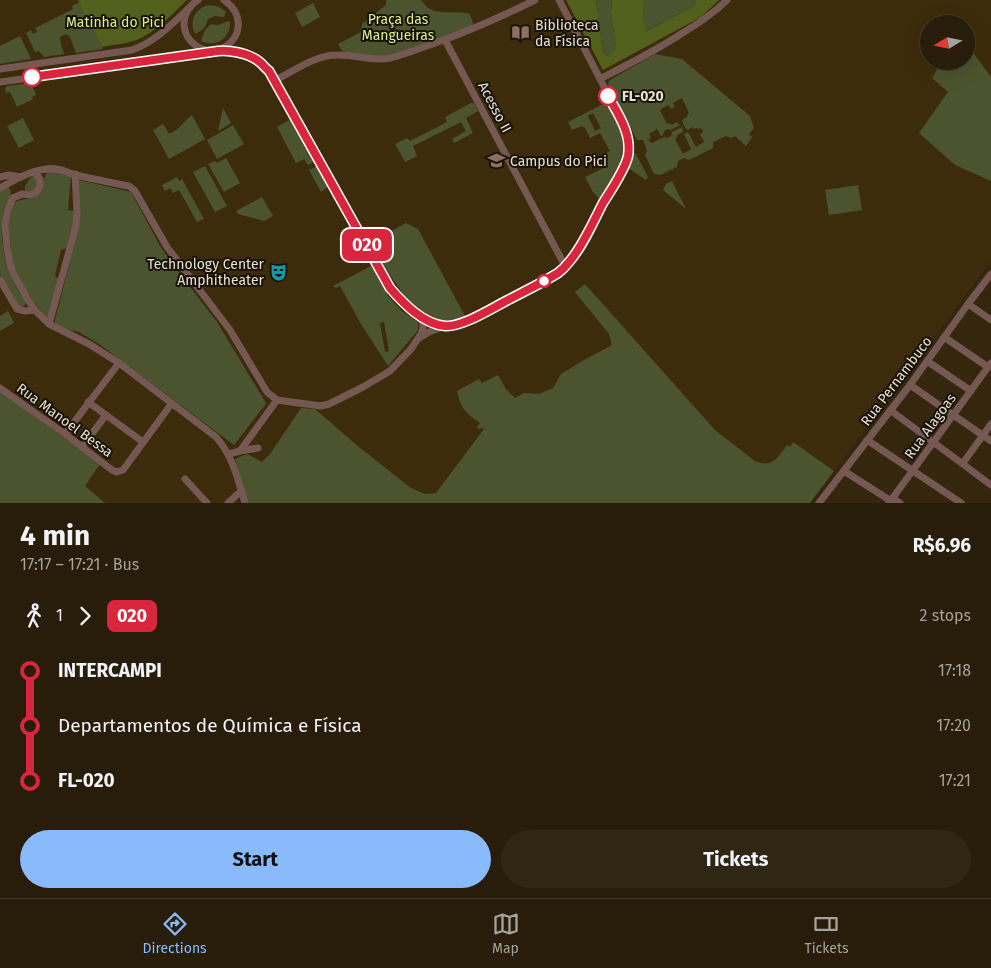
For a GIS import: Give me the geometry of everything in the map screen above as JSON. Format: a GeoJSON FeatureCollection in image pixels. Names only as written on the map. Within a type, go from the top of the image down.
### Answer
{"type":"FeatureCollection","features":[{"type":"Feature","properties":{"kind":"street"},"geometry":{"type":"LineString","coordinates":[[218,51],[228,46],[234,39],[237,31],[238,22],[236,14],[232,6],[224,0]]}},
{"type":"Feature","properties":{"kind":"street"},"geometry":{"type":"LineString","coordinates":[[274,81],[318,58],[336,55],[376,59],[390,58],[445,40],[535,0]]}},
{"type":"Feature","properties":{"kind":"street"},"geometry":{"type":"LineString","coordinates":[[417,340],[424,334],[445,326],[475,318],[560,272],[578,248],[628,157],[626,129],[559,0]]}},
{"type":"Feature","properties":{"kind":"street"},"geometry":{"type":"LineString","coordinates":[[600,79],[653,51],[704,20],[727,0]]}},
{"type":"Feature","properties":{"kind":"street"},"geometry":{"type":"LineString","coordinates":[[0,69],[132,50],[152,40],[196,1]]}},
{"type":"Feature","properties":{"kind":"street"},"geometry":{"type":"LineString","coordinates":[[189,8],[184,21],[184,30],[188,39],[194,46],[209,52]]}},
{"type":"Feature","properties":{"kind":"street","name":"Acesso II"},"geometry":{"type":"LineString","coordinates":[[445,40],[565,266]]}},
{"type":"Feature","properties":{"kind":"street"},"geometry":{"type":"LineString","coordinates":[[0,82],[218,51],[246,55],[257,60],[269,71],[390,288],[403,303],[422,317],[433,323],[445,326]]}},
{"type":"Feature","properties":{"kind":"street"},"geometry":{"type":"LineString","coordinates":[[0,188],[20,177],[45,169],[61,170],[129,186],[135,191],[167,246],[230,330],[267,392],[277,400],[322,406],[363,387],[390,371],[411,349],[421,334],[423,328],[422,317]]}},
{"type":"Feature","properties":{"kind":"street"},"geometry":{"type":"LineString","coordinates":[[33,173],[40,179],[38,190],[35,193],[22,194],[13,198],[8,209],[5,224],[6,248],[10,264],[28,300],[49,324],[89,344],[119,363],[216,437],[229,454],[245,503]]}},
{"type":"Feature","properties":{"kind":"street"},"geometry":{"type":"LineString","coordinates":[[49,324],[76,226],[75,174]]}},
{"type":"Feature","properties":{"kind":"street"},"geometry":{"type":"LineString","coordinates":[[0,177],[9,175],[20,177]]}},
{"type":"Feature","properties":{"kind":"street"},"geometry":{"type":"LineString","coordinates":[[20,177],[22,194]]}},
{"type":"Feature","properties":{"kind":"street","name":"Rua Pernambuco"},"geometry":{"type":"LineString","coordinates":[[821,500],[910,385],[991,275]]}},
{"type":"Feature","properties":{"kind":"street"},"geometry":{"type":"LineString","coordinates":[[0,280],[17,309],[25,311],[35,310]]}},
{"type":"Feature","properties":{"kind":"street"},"geometry":{"type":"LineString","coordinates":[[968,304],[991,320]]}},
{"type":"Feature","properties":{"kind":"street"},"geometry":{"type":"LineString","coordinates":[[944,337],[990,365]]}},
{"type":"Feature","properties":{"kind":"street"},"geometry":{"type":"LineString","coordinates":[[927,361],[971,390]]}},
{"type":"Feature","properties":{"kind":"street"},"geometry":{"type":"LineString","coordinates":[[65,434],[119,363]]}},
{"type":"Feature","properties":{"kind":"street","name":"Rua Alagoas"},"geometry":{"type":"LineString","coordinates":[[891,501],[990,365]]}},
{"type":"Feature","properties":{"kind":"street"},"geometry":{"type":"LineString","coordinates":[[910,385],[991,442]]}},
{"type":"Feature","properties":{"kind":"street","name":"Rua Manoel Bessa"},"geometry":{"type":"LineString","coordinates":[[0,388],[117,472],[123,470],[143,442]]}},
{"type":"Feature","properties":{"kind":"street"},"geometry":{"type":"LineString","coordinates":[[240,451],[277,400]]}},
{"type":"Feature","properties":{"kind":"street"},"geometry":{"type":"LineString","coordinates":[[88,402],[143,442],[172,403]]}},
{"type":"Feature","properties":{"kind":"street"},"geometry":{"type":"LineString","coordinates":[[890,410],[991,484]]}},
{"type":"Feature","properties":{"kind":"street"},"geometry":{"type":"LineString","coordinates":[[82,447],[106,415]]}},
{"type":"Feature","properties":{"kind":"street"},"geometry":{"type":"LineString","coordinates":[[963,463],[991,424]]}},
{"type":"Feature","properties":{"kind":"street"},"geometry":{"type":"LineString","coordinates":[[867,440],[961,503]]}},
{"type":"Feature","properties":{"kind":"street"},"geometry":{"type":"LineString","coordinates":[[229,454],[258,448]]}},
{"type":"Feature","properties":{"kind":"street"},"geometry":{"type":"LineString","coordinates":[[844,471],[891,501],[900,503]]}},
{"type":"Feature","properties":{"kind":"street"},"geometry":{"type":"LineString","coordinates":[[185,478],[207,503]]}},
{"type":"Feature","properties":{"kind":"street"},"geometry":{"type":"LineString","coordinates":[[228,503],[241,490]]}},
{"type":"Feature","properties":{"kind":"street"},"geometry":{"type":"LineString","coordinates":[[821,500],[830,503]]}},
{"type":"Feature","properties":{"kind":"shaded area","name":"Campus do Pici"},"geometry":{"type":"Polygon","coordinates":[[[0,0],[991,0],[991,261],[810,503],[0,503],[0,0]]]}},
{"type":"Feature","properties":{"kind":"green space","name":"Matinha do Pici"},"geometry":{"type":"Polygon","coordinates":[[[78,0],[187,0],[147,35],[132,42],[102,47],[78,0]]]}},
{"type":"Feature","properties":{"kind":"green space","name":"Praça das Mangueiras"},"geometry":{"type":"Polygon","coordinates":[[[386,0],[421,0],[434,11],[470,14],[473,23],[471,27],[400,53],[373,56],[342,51],[338,44],[361,32],[362,24],[386,5],[386,0]]]}},
{"type":"Feature","properties":{"kind":"green space"},"geometry":{"type":"Polygon","coordinates":[[[566,0],[596,0],[603,52],[607,56],[614,50],[616,45],[611,13],[612,0],[645,0],[643,14],[646,31],[696,5],[696,0],[719,0],[701,17],[603,70],[566,0]]]}},
{"type":"Feature","properties":{"kind":"green space"},"geometry":{"type":"Polygon","coordinates":[[[596,0],[612,0],[611,13],[616,45],[614,50],[607,56],[603,52],[596,0]]]}},
{"type":"Feature","properties":{"kind":"green space"},"geometry":{"type":"Polygon","coordinates":[[[645,0],[696,0],[696,5],[645,31],[643,14],[645,0]]]}},
{"type":"Feature","properties":{"kind":"green space"},"geometry":{"type":"Polygon","coordinates":[[[80,2],[103,49],[76,53],[70,37],[66,34],[60,37],[64,54],[44,57],[39,51],[35,52],[26,33],[31,30],[33,34],[37,32],[35,28],[73,9],[72,6],[80,2]]]}},
{"type":"Feature","properties":{"kind":"green space"},"geometry":{"type":"Polygon","coordinates":[[[313,3],[320,17],[302,27],[295,13],[313,3]]]}},
{"type":"Feature","properties":{"kind":"green space"},"geometry":{"type":"Polygon","coordinates":[[[209,5],[224,10],[226,12],[224,17],[215,16],[208,19],[200,32],[195,34],[193,29],[194,16],[200,9],[209,5]]]}},
{"type":"Feature","properties":{"kind":"green space"},"geometry":{"type":"Polygon","coordinates":[[[230,21],[228,32],[222,40],[212,43],[201,41],[205,30],[211,24],[219,25],[230,21]]]}},
{"type":"Feature","properties":{"kind":"green space"},"geometry":{"type":"Polygon","coordinates":[[[20,36],[31,59],[0,64],[0,46],[20,36]]]}},
{"type":"Feature","properties":{"kind":"green space"},"geometry":{"type":"Polygon","coordinates":[[[655,54],[682,59],[750,116],[754,128],[749,134],[752,137],[746,146],[735,136],[731,138],[726,136],[713,142],[713,148],[689,160],[684,158],[678,161],[677,167],[660,175],[654,174],[645,155],[647,150],[643,140],[637,140],[608,84],[610,80],[655,54]],[[682,98],[673,103],[675,107],[671,109],[668,105],[660,110],[667,124],[670,123],[671,125],[677,122],[680,125],[671,130],[664,131],[661,136],[657,129],[649,134],[651,138],[648,140],[652,143],[664,137],[667,138],[671,136],[672,132],[682,127],[683,132],[677,135],[675,139],[683,154],[691,149],[684,134],[688,132],[696,147],[704,142],[700,134],[703,132],[701,128],[694,129],[693,127],[687,130],[685,128],[682,120],[689,113],[682,98]]]}},
{"type":"Feature","properties":{"kind":"green space"},"geometry":{"type":"Polygon","coordinates":[[[975,55],[991,77],[991,181],[955,165],[919,133],[948,92],[932,78],[937,70],[975,70],[975,55]]]}},
{"type":"Feature","properties":{"kind":"green space"},"geometry":{"type":"Polygon","coordinates":[[[30,83],[36,95],[32,97],[33,99],[17,107],[10,92],[6,93],[5,88],[7,86],[30,83]]]}},
{"type":"Feature","properties":{"kind":"green space"},"geometry":{"type":"Polygon","coordinates":[[[607,102],[620,127],[624,150],[623,159],[600,200],[585,177],[608,166],[603,155],[610,151],[600,133],[590,138],[585,128],[582,126],[572,130],[568,122],[607,102]],[[593,113],[588,116],[595,131],[601,128],[593,113]]]}},
{"type":"Feature","properties":{"kind":"green space"},"geometry":{"type":"Polygon","coordinates":[[[474,103],[478,111],[466,118],[473,133],[454,143],[452,139],[466,131],[461,122],[413,146],[417,156],[405,162],[395,144],[407,138],[410,141],[447,122],[445,117],[474,103]]]}},
{"type":"Feature","properties":{"kind":"green space"},"geometry":{"type":"Polygon","coordinates":[[[223,108],[231,123],[218,131],[223,108]]]}},
{"type":"Feature","properties":{"kind":"green space"},"geometry":{"type":"Polygon","coordinates":[[[192,115],[205,139],[169,159],[153,130],[163,124],[169,134],[179,128],[192,115]]]}},
{"type":"Feature","properties":{"kind":"green space"},"geometry":{"type":"Polygon","coordinates":[[[23,118],[34,140],[19,148],[7,126],[23,118]]]}},
{"type":"Feature","properties":{"kind":"green space"},"geometry":{"type":"Polygon","coordinates":[[[291,119],[314,162],[308,165],[304,159],[296,163],[277,127],[291,119]]]}},
{"type":"Feature","properties":{"kind":"green space"},"geometry":{"type":"Polygon","coordinates":[[[233,125],[244,144],[217,159],[207,140],[233,125]]]}},
{"type":"Feature","properties":{"kind":"green space"},"geometry":{"type":"Polygon","coordinates":[[[634,153],[648,177],[646,180],[628,168],[631,154],[634,153]]]}},
{"type":"Feature","properties":{"kind":"green space"},"geometry":{"type":"Polygon","coordinates":[[[226,158],[240,183],[224,192],[208,164],[215,161],[217,163],[226,158]]]}},
{"type":"Feature","properties":{"kind":"green space"},"geometry":{"type":"Polygon","coordinates":[[[205,166],[227,206],[215,212],[193,172],[205,166]]]}},
{"type":"Feature","properties":{"kind":"green space"},"geometry":{"type":"Polygon","coordinates":[[[317,166],[328,187],[321,192],[309,170],[317,166]]]}},
{"type":"Feature","properties":{"kind":"green space"},"geometry":{"type":"Polygon","coordinates":[[[48,171],[60,172],[71,176],[68,210],[75,211],[68,248],[61,250],[55,276],[59,280],[50,316],[47,317],[30,296],[16,272],[11,254],[8,223],[13,205],[16,202],[37,195],[41,190],[48,171]]]}},
{"type":"Feature","properties":{"kind":"green space"},"geometry":{"type":"Polygon","coordinates":[[[31,177],[37,179],[37,184],[34,190],[27,192],[25,191],[25,186],[31,177]]]}},
{"type":"Feature","properties":{"kind":"green space"},"geometry":{"type":"Polygon","coordinates":[[[177,177],[179,181],[182,179],[204,219],[197,222],[179,190],[173,193],[170,188],[165,191],[162,185],[177,177]]]}},
{"type":"Feature","properties":{"kind":"green space"},"geometry":{"type":"Polygon","coordinates":[[[77,181],[131,192],[160,246],[217,322],[266,403],[234,445],[99,344],[79,332],[61,328],[55,323],[80,222],[77,181]]]}},
{"type":"Feature","properties":{"kind":"green space"},"geometry":{"type":"Polygon","coordinates":[[[672,181],[686,209],[663,190],[666,184],[672,181]]]}},
{"type":"Feature","properties":{"kind":"green space"},"geometry":{"type":"Polygon","coordinates":[[[858,185],[862,210],[829,215],[825,190],[858,185]]]}},
{"type":"Feature","properties":{"kind":"green space"},"geometry":{"type":"Polygon","coordinates":[[[8,186],[11,194],[3,214],[3,244],[9,272],[26,303],[24,306],[19,307],[0,274],[0,191],[8,186]]]}},
{"type":"Feature","properties":{"kind":"green space"},"geometry":{"type":"Polygon","coordinates":[[[262,197],[273,216],[264,221],[238,214],[236,211],[262,197]]]}},
{"type":"Feature","properties":{"kind":"green space"},"geometry":{"type":"Polygon","coordinates":[[[406,223],[418,229],[465,316],[442,321],[430,316],[406,298],[390,275],[371,242],[406,223]]]}},
{"type":"Feature","properties":{"kind":"green space"},"geometry":{"type":"Polygon","coordinates":[[[352,228],[369,258],[362,263],[346,232],[352,228]]]}},
{"type":"Feature","properties":{"kind":"green space"},"geometry":{"type":"Polygon","coordinates":[[[371,266],[389,297],[402,311],[418,322],[418,330],[388,366],[361,324],[340,286],[336,288],[333,286],[371,266]],[[384,322],[380,323],[385,352],[389,351],[384,322]]]}},
{"type":"Feature","properties":{"kind":"green space"},"geometry":{"type":"Polygon","coordinates":[[[585,284],[715,430],[755,461],[766,464],[770,463],[787,445],[790,447],[793,442],[834,471],[810,503],[248,503],[235,459],[247,454],[262,462],[270,454],[301,408],[315,409],[411,488],[425,494],[436,493],[484,429],[479,429],[477,427],[480,423],[464,410],[457,391],[479,379],[482,383],[498,375],[506,389],[515,398],[524,393],[539,394],[553,388],[561,374],[612,345],[609,334],[575,292],[585,284]]]}},
{"type":"Feature","properties":{"kind":"green space"},"geometry":{"type":"Polygon","coordinates":[[[8,311],[14,323],[0,331],[0,316],[8,311]]]}},
{"type":"Feature","properties":{"kind":"green space"},"geometry":{"type":"Polygon","coordinates":[[[0,391],[100,464],[85,486],[105,503],[0,503],[0,391]]]}},
{"type":"Feature","properties":{"kind":"bus line","name":"020"},"geometry":{"type":"LineString","coordinates":[[32,77],[218,51],[246,55],[257,60],[269,71],[293,112],[390,288],[403,303],[422,317],[433,323],[445,326],[475,318],[560,272],[570,262],[628,157],[626,129],[608,96]]}},
{"type":"Feature","properties":{"kind":"place","name":"Biblioteca da Física"},"geometry":{"type":"Point","coordinates":[521,33]}},
{"type":"Feature","properties":{"kind":"place","name":"FL-020"},"geometry":{"type":"Point","coordinates":[608,96]}},
{"type":"Feature","properties":{"kind":"place","name":"Campus do Pici"},"geometry":{"type":"Point","coordinates":[496,161]}},
{"type":"Feature","properties":{"kind":"place","name":"Technology Center Amphitheater"},"geometry":{"type":"Point","coordinates":[278,272]}}]}
